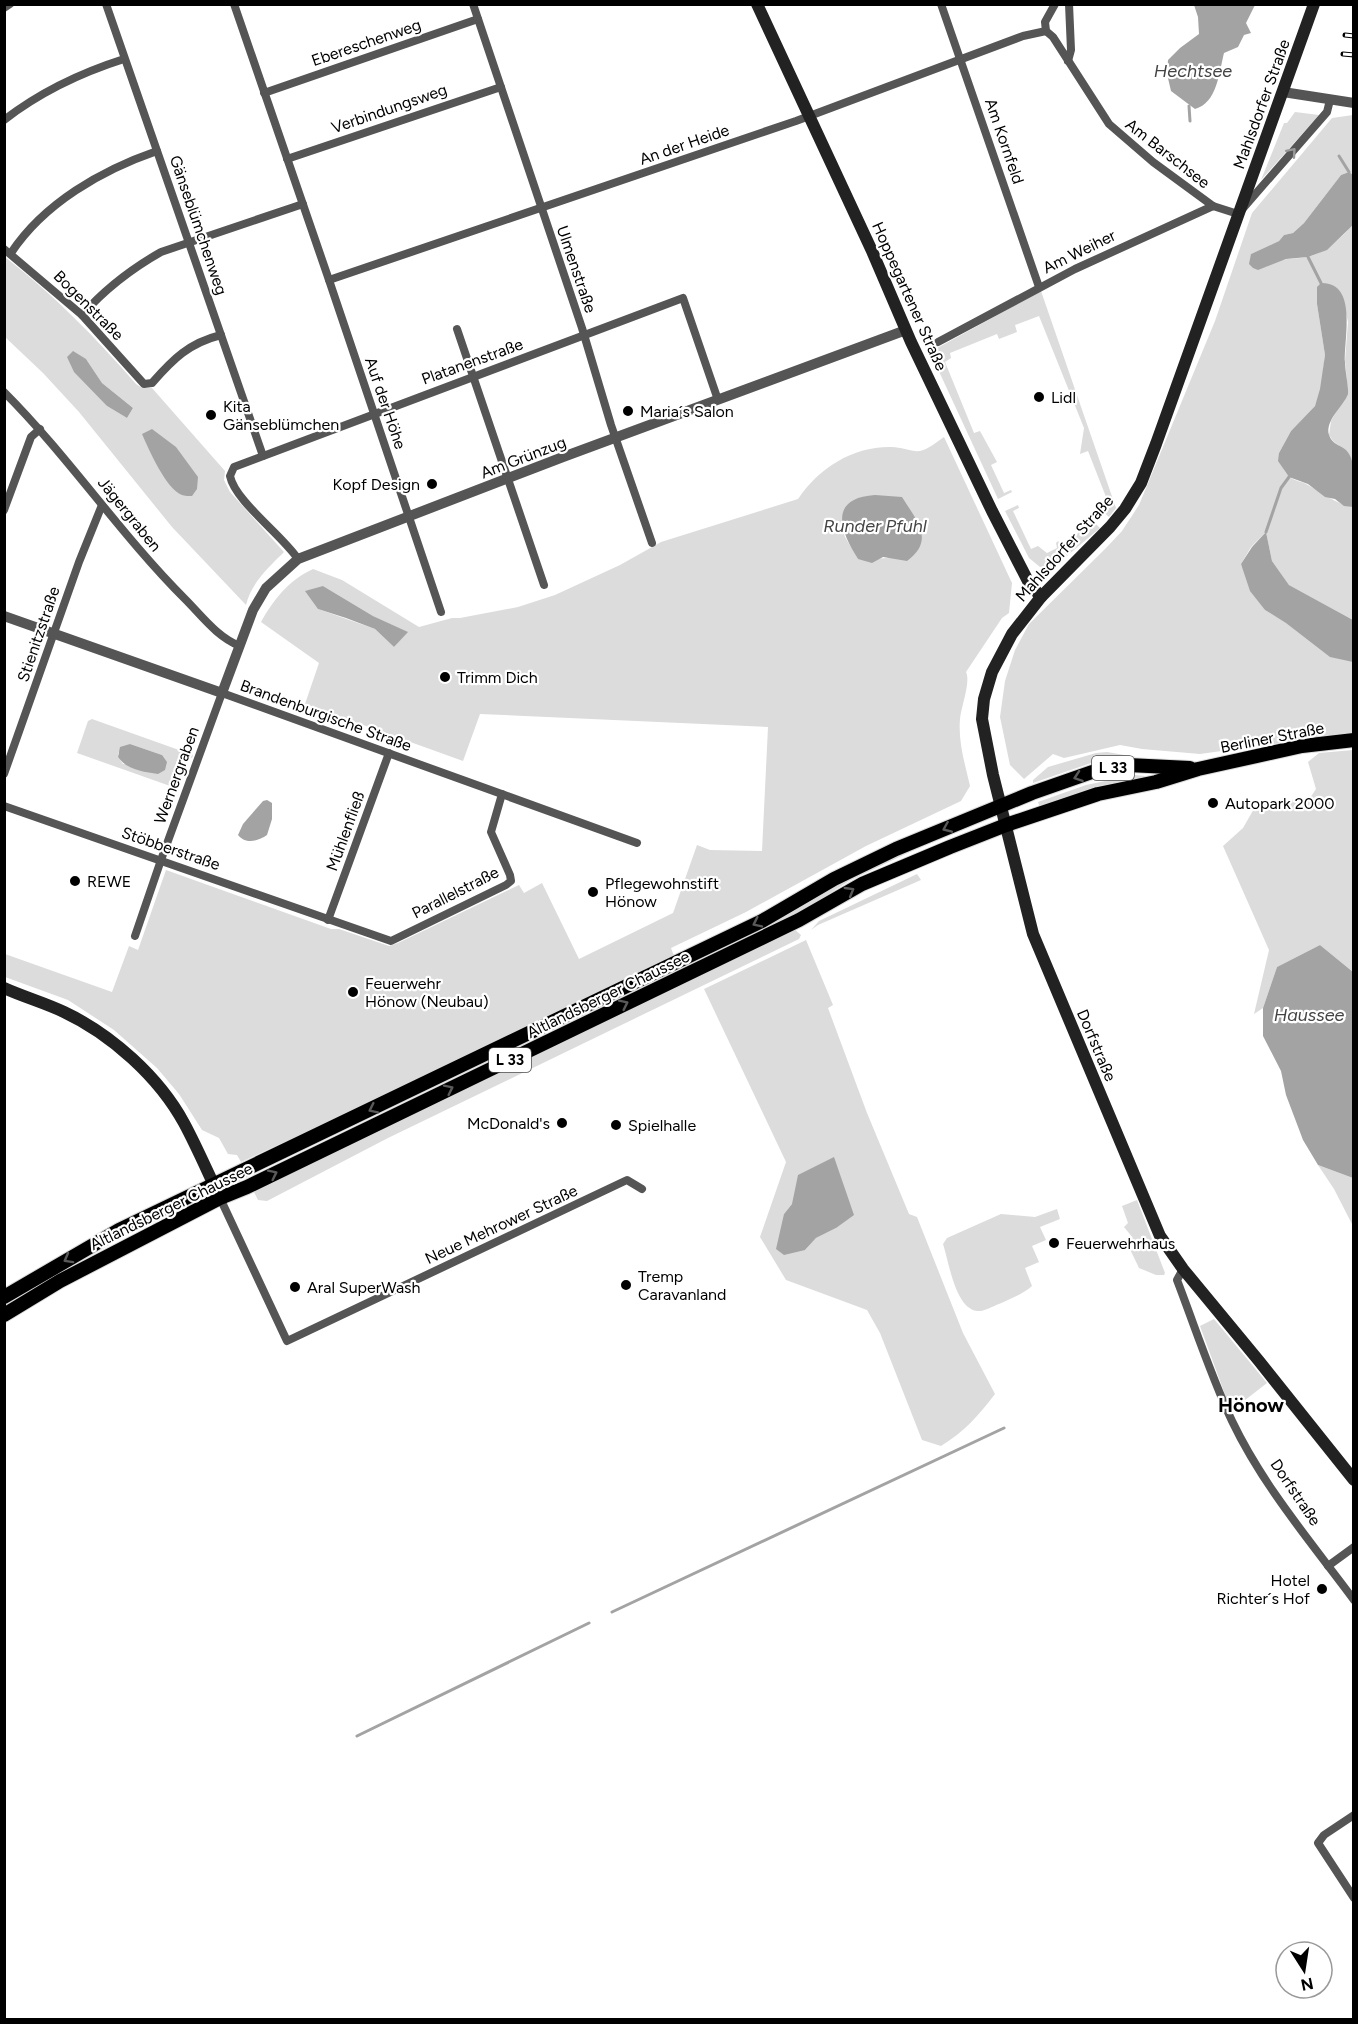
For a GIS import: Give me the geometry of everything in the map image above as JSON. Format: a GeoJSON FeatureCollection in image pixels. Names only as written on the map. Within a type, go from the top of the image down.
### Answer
{"type":"FeatureCollection","features":[{"type":"Feature","properties":{"kind":"main road","name":"Hoppegartener Straße"},"geometry":{"type":"LineString","coordinates":[[758,4],[906,330],[992,511],[1029,583],[1041,597]]}},
{"type":"Feature","properties":{"kind":"main road","name":"Mahlsdorfer Straße"},"geometry":{"type":"LineString","coordinates":[[1006,825],[982,719],[984,699],[992,672],[1012,634],[1041,597],[1110,527],[1141,483],[1314,4]]}},
{"type":"Feature","properties":{"kind":"main road","name":"Berliner Straße"},"geometry":{"type":"LineString","coordinates":[[1006,825],[1098,794],[1156,782],[1198,769],[1310,745],[1353,740]]}},
{"type":"Feature","properties":{"kind":"main road","name":"Berliner Straße"},"geometry":{"type":"LineString","coordinates":[[1001,805],[1092,772],[1128,765],[1198,769]]}},
{"type":"Feature","properties":{"kind":"main road","name":"Altlandsberger Chaussee"},"geometry":{"type":"LineString","coordinates":[[4,1297],[118,1230],[762,921],[834,879],[1001,805]]}},
{"type":"Feature","properties":{"kind":"main road","name":"Altlandsberger Chaussee"},"geometry":{"type":"LineString","coordinates":[[4,1315],[60,1281],[220,1198],[799,920],[862,884],[1006,825]]}},
{"type":"Feature","properties":{"kind":"main road","name":"Dorfstraße"},"geometry":{"type":"LineString","coordinates":[[1006,825],[1026,912],[1038,945],[1156,1227],[1183,1269],[1353,1480]]}},
{"type":"Feature","properties":{"kind":"main road"},"geometry":{"type":"LineString","coordinates":[[5,989],[44,1003],[82,1022],[110,1040],[132,1059],[163,1093],[184,1122],[220,1198]]}},
{"type":"Feature","properties":{"kind":"street"},"geometry":{"type":"LineString","coordinates":[[4,8],[10,4]]}},
{"type":"Feature","properties":{"kind":"street","name":"Gänseblümchenweg"},"geometry":{"type":"LineString","coordinates":[[106,4],[263,456]]}},
{"type":"Feature","properties":{"kind":"street","name":"Auf der Höhe"},"geometry":{"type":"LineString","coordinates":[[234,4],[441,612]]}},
{"type":"Feature","properties":{"kind":"street","name":"Ulmenstraße"},"geometry":{"type":"LineString","coordinates":[[473,4],[652,543]]}},
{"type":"Feature","properties":{"kind":"street","name":"Am Kornfeld"},"geometry":{"type":"LineString","coordinates":[[941,4],[1039,287]]}},
{"type":"Feature","properties":{"kind":"street"},"geometry":{"type":"LineString","coordinates":[[1046,31],[1045,22],[1055,4]]}},
{"type":"Feature","properties":{"kind":"street"},"geometry":{"type":"LineString","coordinates":[[1068,61],[1071,50],[1069,4]]}},
{"type":"Feature","properties":{"kind":"street","name":"Ebereschenweg"},"geometry":{"type":"LineString","coordinates":[[264,93],[478,19]]}},
{"type":"Feature","properties":{"kind":"street","name":"An der Heide"},"geometry":{"type":"LineString","coordinates":[[329,280],[810,117],[1023,36],[1046,31]]}},
{"type":"Feature","properties":{"kind":"street","name":"Am Barschsee"},"geometry":{"type":"LineString","coordinates":[[1046,31],[1053,38],[1099,111],[1117,133],[1213,206]]}},
{"type":"Feature","properties":{"kind":"street"},"geometry":{"type":"LineString","coordinates":[[4,120],[59,86],[124,58]]}},
{"type":"Feature","properties":{"kind":"street","name":"Verbindungsweg"},"geometry":{"type":"LineString","coordinates":[[287,159],[501,87]]}},
{"type":"Feature","properties":{"kind":"street"},"geometry":{"type":"LineString","coordinates":[[1283,92],[1353,103]]}},
{"type":"Feature","properties":{"kind":"street","name":"Mahlsdorfer Straße"},"geometry":{"type":"LineString","coordinates":[[1238,214],[1328,112],[1330,100]]}},
{"type":"Feature","properties":{"kind":"street"},"geometry":{"type":"LineString","coordinates":[[8,251],[69,195],[91,180],[157,151]]}},
{"type":"Feature","properties":{"kind":"street"},"geometry":{"type":"LineString","coordinates":[[82,315],[111,285],[161,252],[303,204]]}},
{"type":"Feature","properties":{"kind":"street"},"geometry":{"type":"LineString","coordinates":[[1213,206],[1238,214]]}},
{"type":"Feature","properties":{"kind":"street","name":"Am Weiher"},"geometry":{"type":"LineString","coordinates":[[938,342],[1039,287],[1213,206]]}},
{"type":"Feature","properties":{"kind":"street","name":"Bogenstraße"},"geometry":{"type":"LineString","coordinates":[[8,251],[82,315],[144,384],[152,383],[166,367],[191,346],[221,335]]}},
{"type":"Feature","properties":{"kind":"street","name":"Platanenstraße"},"geometry":{"type":"LineString","coordinates":[[298,559],[236,491],[230,476],[234,467],[683,298],[718,400]]}},
{"type":"Feature","properties":{"kind":"street"},"geometry":{"type":"LineString","coordinates":[[457,329],[544,585]]}},
{"type":"Feature","properties":{"kind":"street","name":"Am Grünzug"},"geometry":{"type":"LineString","coordinates":[[222,693],[254,610],[266,588],[298,559],[906,330]]}},
{"type":"Feature","properties":{"kind":"street","name":"Jägergraben"},"geometry":{"type":"LineString","coordinates":[[4,392],[73,466],[134,544],[188,603],[221,636],[240,646]]}},
{"type":"Feature","properties":{"kind":"street"},"geometry":{"type":"LineString","coordinates":[[4,510],[31,437],[40,429]]}},
{"type":"Feature","properties":{"kind":"street","name":"Stienitzstraße"},"geometry":{"type":"LineString","coordinates":[[4,774],[102,505]]}},
{"type":"Feature","properties":{"kind":"street","name":"Brandenburgische Straße"},"geometry":{"type":"LineString","coordinates":[[4,616],[637,843]]}},
{"type":"Feature","properties":{"kind":"street","name":"Wernergraben"},"geometry":{"type":"LineString","coordinates":[[135,936],[222,693]]}},
{"type":"Feature","properties":{"kind":"street","name":"Mühlenfließ"},"geometry":{"type":"LineString","coordinates":[[328,920],[389,753]]}},
{"type":"Feature","properties":{"kind":"street","name":"Parallelstraße"},"geometry":{"type":"LineString","coordinates":[[328,920],[391,941],[506,885],[511,881],[510,875],[491,832],[502,794]]}},
{"type":"Feature","properties":{"kind":"street","name":"Stöbberstraße"},"geometry":{"type":"LineString","coordinates":[[4,806],[328,920]]}},
{"type":"Feature","properties":{"kind":"street","name":"Neue Mehrower Straße"},"geometry":{"type":"LineString","coordinates":[[220,1198],[287,1341],[627,1180],[642,1189]]}},
{"type":"Feature","properties":{"kind":"street","name":"Dorfstraße"},"geometry":{"type":"LineString","coordinates":[[1183,1269],[1178,1280],[1212,1373],[1233,1422],[1267,1481],[1353,1600]]}},
{"type":"Feature","properties":{"kind":"street"},"geometry":{"type":"LineString","coordinates":[[1328,1566],[1353,1547]]}},
{"type":"Feature","properties":{"kind":"street"},"geometry":{"type":"LineString","coordinates":[[1353,1815],[1324,1835],[1318,1843],[1353,1898]]}},
{"type":"Feature","properties":{"kind":"shaded area"},"geometry":{"type":"Polygon","coordinates":[[[1295,112],[1319,115],[1261,180],[1284,123],[1287,123],[1295,112]]]}},
{"type":"Feature","properties":{"kind":"shaded area"},"geometry":{"type":"Polygon","coordinates":[[[1353,115],[1353,175],[1349,172],[1341,175],[1304,223],[1293,233],[1284,235],[1279,241],[1251,254],[1266,267],[1280,260],[1314,255],[1332,245],[1353,225],[1353,462],[1346,451],[1329,435],[1331,421],[1348,391],[1345,360],[1348,322],[1346,313],[1317,304],[1325,355],[1321,389],[1315,406],[1291,431],[1279,453],[1283,468],[1290,477],[1336,501],[1353,507],[1353,620],[1289,585],[1272,561],[1266,532],[1251,547],[1241,564],[1265,610],[1353,662],[1353,733],[1200,754],[1120,745],[1064,758],[1053,754],[1024,779],[1010,765],[1000,717],[1005,681],[1015,650],[1029,624],[1122,531],[1139,505],[1215,321],[1252,213],[1332,118],[1353,115]]]}},
{"type":"Feature","properties":{"kind":"shaded area"},"geometry":{"type":"Polygon","coordinates":[[[5,257],[74,317],[136,384],[142,388],[152,388],[225,471],[224,480],[230,492],[284,552],[256,583],[246,605],[172,527],[79,412],[5,337],[5,257]],[[86,359],[107,406],[127,418],[133,408],[102,383],[86,359]]]}},
{"type":"Feature","properties":{"kind":"shaded area"},"geometry":{"type":"Polygon","coordinates":[[[1041,291],[1116,508],[1109,517],[1101,510],[1101,505],[1108,502],[1088,451],[1080,454],[1084,428],[1039,316],[1015,325],[1017,332],[999,339],[997,334],[950,353],[951,358],[945,362],[974,433],[980,431],[997,462],[991,465],[1004,493],[1011,490],[1012,492],[998,499],[930,352],[1041,291]]]}},
{"type":"Feature","properties":{"kind":"shaded area"},"geometry":{"type":"Polygon","coordinates":[[[944,437],[1012,583],[1009,613],[1002,618],[966,672],[967,682],[961,714],[960,736],[970,786],[961,801],[866,846],[746,912],[671,948],[674,956],[241,1162],[237,1155],[228,1154],[219,1138],[202,1130],[179,1094],[157,1068],[114,1030],[68,1000],[5,977],[5,954],[112,992],[129,946],[138,950],[166,870],[331,929],[339,929],[389,946],[519,885],[524,893],[542,883],[579,959],[673,913],[697,845],[710,850],[762,851],[768,727],[480,714],[463,761],[305,704],[319,663],[261,622],[283,591],[304,573],[313,569],[342,580],[419,627],[452,618],[518,607],[555,595],[620,565],[661,542],[798,499],[816,478],[838,461],[851,455],[864,450],[895,447],[920,451],[944,437]],[[913,516],[841,524],[845,537],[858,559],[891,558],[922,528],[913,516]],[[323,586],[318,609],[375,629],[394,647],[407,632],[373,616],[323,586]]]}},
{"type":"Feature","properties":{"kind":"shaded area"},"geometry":{"type":"Polygon","coordinates":[[[1018,505],[1019,508],[1013,511],[1031,549],[1038,546],[1047,553],[1057,548],[1058,541],[1062,546],[1082,530],[1089,521],[1092,524],[1094,522],[1100,528],[1055,566],[1040,567],[1029,558],[1005,511],[1018,505]]]}},
{"type":"Feature","properties":{"kind":"shaded area"},"geometry":{"type":"Polygon","coordinates":[[[92,719],[193,755],[192,758],[188,757],[177,786],[173,787],[77,753],[88,721],[92,719]],[[130,744],[118,753],[118,757],[123,764],[162,755],[130,744]]]}},
{"type":"Feature","properties":{"kind":"shaded area"},"geometry":{"type":"Polygon","coordinates":[[[1353,750],[1353,972],[1320,945],[1277,967],[1263,1008],[1254,1014],[1269,950],[1223,846],[1243,828],[1259,800],[1281,801],[1310,798],[1316,789],[1308,762],[1319,753],[1353,750]]]}},
{"type":"Feature","properties":{"kind":"shaded area"},"geometry":{"type":"Polygon","coordinates":[[[1107,752],[1136,757],[1097,761],[1033,783],[1033,780],[1048,767],[1107,752]]]}},
{"type":"Feature","properties":{"kind":"shaded area"},"geometry":{"type":"Polygon","coordinates":[[[1135,775],[1145,776],[1144,779],[1040,808],[1038,802],[1086,785],[1135,775]]]}},
{"type":"Feature","properties":{"kind":"shaded area"},"geometry":{"type":"Polygon","coordinates":[[[971,823],[972,826],[920,847],[849,881],[791,918],[646,989],[644,983],[847,878],[971,823]]]}},
{"type":"Feature","properties":{"kind":"shaded area"},"geometry":{"type":"Polygon","coordinates":[[[917,874],[921,880],[811,930],[819,921],[917,874]]]}},
{"type":"Feature","properties":{"kind":"shaded area"},"geometry":{"type":"Polygon","coordinates":[[[794,929],[801,935],[799,939],[388,1138],[267,1201],[258,1200],[253,1190],[794,929]]]}},
{"type":"Feature","properties":{"kind":"shaded area"},"geometry":{"type":"Polygon","coordinates":[[[806,940],[833,1005],[828,1008],[867,1113],[909,1214],[917,1217],[963,1333],[995,1394],[971,1423],[941,1446],[922,1440],[880,1333],[867,1310],[786,1280],[760,1237],[786,1162],[704,989],[806,940]],[[792,1204],[784,1214],[805,1250],[816,1238],[836,1228],[792,1204]]]}},
{"type":"Feature","properties":{"kind":"shaded area"},"geometry":{"type":"Polygon","coordinates":[[[1318,1165],[1353,1178],[1353,1226],[1334,1189],[1318,1165]]]}},
{"type":"Feature","properties":{"kind":"shaded area"},"geometry":{"type":"Polygon","coordinates":[[[1137,1200],[1164,1275],[1156,1275],[1139,1268],[1127,1243],[1133,1238],[1124,1227],[1128,1223],[1122,1206],[1137,1200]]]}},
{"type":"Feature","properties":{"kind":"shaded area"},"geometry":{"type":"Polygon","coordinates":[[[1057,1209],[1060,1219],[1040,1227],[1046,1240],[1032,1246],[1039,1262],[1025,1268],[1032,1286],[985,1310],[977,1311],[969,1308],[963,1302],[954,1283],[943,1244],[947,1238],[1001,1214],[1035,1217],[1057,1209]]]}},
{"type":"Feature","properties":{"kind":"shaded area"},"geometry":{"type":"Polygon","coordinates":[[[1214,1319],[1267,1383],[1231,1411],[1200,1326],[1214,1319]]]}},
{"type":"Feature","properties":{"kind":"water","name":"Hechtsee"},"geometry":{"type":"Polygon","coordinates":[[[1194,5],[1255,5],[1246,23],[1251,33],[1244,35],[1238,47],[1224,53],[1213,94],[1202,106],[1195,109],[1171,91],[1167,74],[1168,60],[1199,34],[1198,17],[1194,5]]]}},
{"type":"Feature","properties":{"kind":"water"},"geometry":{"type":"Polygon","coordinates":[[[1349,172],[1353,175],[1353,225],[1327,250],[1308,257],[1286,259],[1258,270],[1249,264],[1251,254],[1279,241],[1284,235],[1293,233],[1304,223],[1341,175],[1349,172]]]}},
{"type":"Feature","properties":{"kind":"water"},"geometry":{"type":"Polygon","coordinates":[[[1321,283],[1333,285],[1345,301],[1347,326],[1345,362],[1348,394],[1328,429],[1332,440],[1350,455],[1354,477],[1353,507],[1344,506],[1335,499],[1325,497],[1308,484],[1289,477],[1278,461],[1279,453],[1291,431],[1315,406],[1320,389],[1325,355],[1317,304],[1317,287],[1321,283]]]}},
{"type":"Feature","properties":{"kind":"water"},"geometry":{"type":"Polygon","coordinates":[[[73,351],[86,359],[102,383],[133,408],[127,418],[107,406],[74,372],[67,357],[73,351]]]}},
{"type":"Feature","properties":{"kind":"water"},"geometry":{"type":"Polygon","coordinates":[[[152,429],[176,447],[198,477],[197,489],[192,496],[176,491],[159,468],[142,434],[152,429]]]}},
{"type":"Feature","properties":{"kind":"water","name":"Runder Pfuhl"},"geometry":{"type":"Polygon","coordinates":[[[875,495],[902,497],[921,530],[920,545],[916,553],[907,561],[883,557],[872,563],[858,559],[846,538],[842,518],[844,509],[850,502],[860,497],[875,495]]]}},
{"type":"Feature","properties":{"kind":"water"},"geometry":{"type":"Polygon","coordinates":[[[1266,532],[1272,561],[1289,585],[1353,620],[1353,662],[1330,657],[1265,610],[1250,591],[1241,564],[1266,532]]]}},
{"type":"Feature","properties":{"kind":"water"},"geometry":{"type":"Polygon","coordinates":[[[323,586],[373,616],[408,632],[394,647],[375,629],[318,609],[305,591],[323,586]]]}},
{"type":"Feature","properties":{"kind":"water"},"geometry":{"type":"Polygon","coordinates":[[[130,744],[162,755],[167,762],[165,770],[158,774],[136,770],[126,765],[118,757],[120,747],[130,744]]]}},
{"type":"Feature","properties":{"kind":"water"},"geometry":{"type":"Polygon","coordinates":[[[267,800],[272,803],[272,819],[267,835],[252,841],[241,838],[238,835],[243,824],[263,801],[267,800]]]}},
{"type":"Feature","properties":{"kind":"water","name":"Haussee"},"geometry":{"type":"Polygon","coordinates":[[[1320,945],[1353,972],[1353,1178],[1318,1165],[1303,1140],[1286,1095],[1281,1071],[1263,1036],[1263,1008],[1277,967],[1320,945]]]}},
{"type":"Feature","properties":{"kind":"water"},"geometry":{"type":"Polygon","coordinates":[[[834,1157],[854,1215],[836,1228],[816,1238],[805,1250],[784,1255],[776,1249],[784,1214],[792,1204],[798,1175],[834,1157]]]}},
{"type":"Feature","properties":{"kind":"waterway"},"geometry":{"type":"LineString","coordinates":[[1189,106],[1190,121]]}},
{"type":"Feature","properties":{"kind":"waterway"},"geometry":{"type":"LineString","coordinates":[[1339,156],[1349,172]]}},
{"type":"Feature","properties":{"kind":"waterway"},"geometry":{"type":"LineString","coordinates":[[1308,257],[1321,283]]}},
{"type":"Feature","properties":{"kind":"waterway"},"geometry":{"type":"LineString","coordinates":[[1266,532],[1281,488],[1289,477]]}},
{"type":"Feature","properties":{"kind":"waterway"},"geometry":{"type":"LineString","coordinates":[[612,1612],[1004,1428]]}},
{"type":"Feature","properties":{"kind":"waterway"},"geometry":{"type":"LineString","coordinates":[[357,1736],[589,1623]]}},
{"type":"Feature","properties":{"kind":"railway"},"geometry":{"type":"LineString","coordinates":[[1345,35],[1354,36]]}},
{"type":"Feature","properties":{"kind":"railway"},"geometry":{"type":"LineString","coordinates":[[1343,54],[1354,55]]}},
{"type":"Feature","properties":{"kind":"place","name":"Lidl"},"geometry":{"type":"Point","coordinates":[1039,397]}},
{"type":"Feature","properties":{"kind":"place","name":"Maria´s Salon"},"geometry":{"type":"Point","coordinates":[628,411]}},
{"type":"Feature","properties":{"kind":"place","name":"Kita Gänseblümchen"},"geometry":{"type":"Point","coordinates":[211,415]}},
{"type":"Feature","properties":{"kind":"place","name":"Kopf Design"},"geometry":{"type":"Point","coordinates":[432,484]}},
{"type":"Feature","properties":{"kind":"place","name":"Trimm Dich"},"geometry":{"type":"Point","coordinates":[445,677]}},
{"type":"Feature","properties":{"kind":"place","name":"Autopark 2000"},"geometry":{"type":"Point","coordinates":[1213,803]}},
{"type":"Feature","properties":{"kind":"place","name":"REWE"},"geometry":{"type":"Point","coordinates":[75,881]}},
{"type":"Feature","properties":{"kind":"place","name":"Pflegewohnstift Hönow"},"geometry":{"type":"Point","coordinates":[593,892]}},
{"type":"Feature","properties":{"kind":"place","name":"Feuerwehr Hönow (Neubau)"},"geometry":{"type":"Point","coordinates":[353,992]}},
{"type":"Feature","properties":{"kind":"place","name":"McDonald's"},"geometry":{"type":"Point","coordinates":[562,1123]}},
{"type":"Feature","properties":{"kind":"place","name":"Spielhalle"},"geometry":{"type":"Point","coordinates":[616,1125]}},
{"type":"Feature","properties":{"kind":"place","name":"Feuerwehrhaus"},"geometry":{"type":"Point","coordinates":[1054,1243]}},
{"type":"Feature","properties":{"kind":"place","name":"Tremp Caravanland"},"geometry":{"type":"Point","coordinates":[626,1285]}},
{"type":"Feature","properties":{"kind":"place","name":"Aral SuperWash"},"geometry":{"type":"Point","coordinates":[295,1287]}},
{"type":"Feature","properties":{"kind":"place","name":"Hotel Richter´s Hof"},"geometry":{"type":"Point","coordinates":[1322,1589]}},
{"type":"Feature","properties":{"kind":"district","name":"Hönow"},"geometry":{"type":"Point","coordinates":[1251,1405]}}]}
